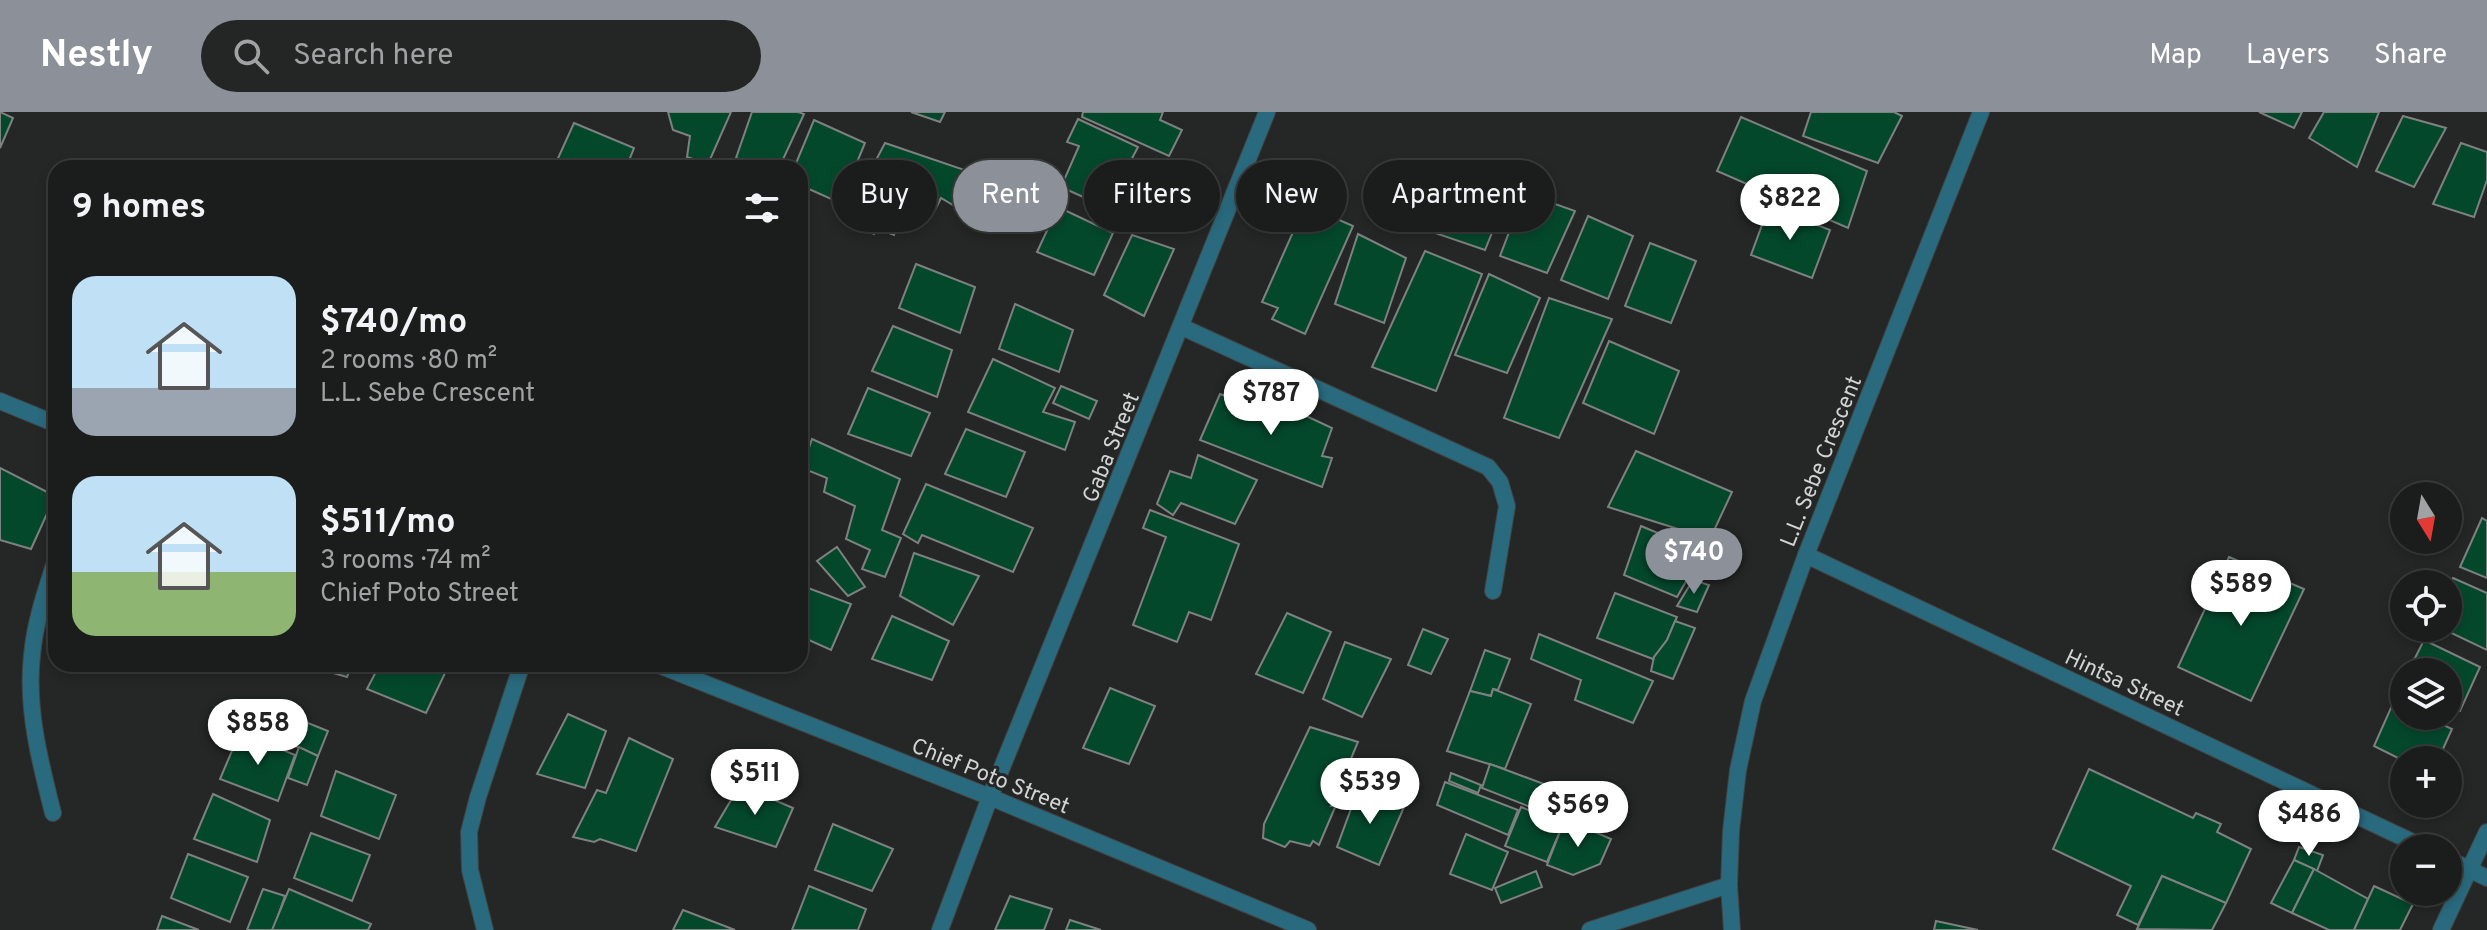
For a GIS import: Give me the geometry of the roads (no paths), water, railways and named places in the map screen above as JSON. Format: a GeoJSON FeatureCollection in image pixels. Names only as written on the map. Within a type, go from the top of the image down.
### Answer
{"type":"FeatureCollection","features":[{"type":"Feature","properties":{"kind":"street","name":"Gaba Street"},"geometry":{"type":"LineString","coordinates":[[940,930],[990,797],[1267,112]]}},
{"type":"Feature","properties":{"kind":"street","name":"L.L. Sebe Crescent"},"geometry":{"type":"LineString","coordinates":[[1732,930],[1729,885],[1731,831],[1738,770],[1753,701],[1806,555],[1981,112]]}},
{"type":"Feature","properties":{"kind":"street"},"geometry":{"type":"LineString","coordinates":[[1182,327],[1488,467],[1500,482],[1507,506],[1493,591]]}},
{"type":"Feature","properties":{"kind":"street"},"geometry":{"type":"LineString","coordinates":[[0,401],[48,421]]}},
{"type":"Feature","properties":{"kind":"street","name":"Hintsa Street"},"geometry":{"type":"LineString","coordinates":[[1806,555],[2395,834]]}},
{"type":"Feature","properties":{"kind":"street"},"geometry":{"type":"LineString","coordinates":[[48,582],[41,603],[32,655],[32,702],[38,756],[53,813]]}},
{"type":"Feature","properties":{"kind":"street"},"geometry":{"type":"LineString","coordinates":[[485,930],[470,870],[469,832],[519,672]]}},
{"type":"Feature","properties":{"kind":"street","name":"Chief Poto Street"},"geometry":{"type":"LineString","coordinates":[[676,672],[990,797],[1308,930]]}},
{"type":"Feature","properties":{"kind":"street"},"geometry":{"type":"LineString","coordinates":[[2441,930],[2487,832]]}},
{"type":"Feature","properties":{"kind":"street"},"geometry":{"type":"LineString","coordinates":[[2462,865],[2487,878]]}},
{"type":"Feature","properties":{"kind":"street"},"geometry":{"type":"LineString","coordinates":[[1590,930],[1729,885]]}}]}
